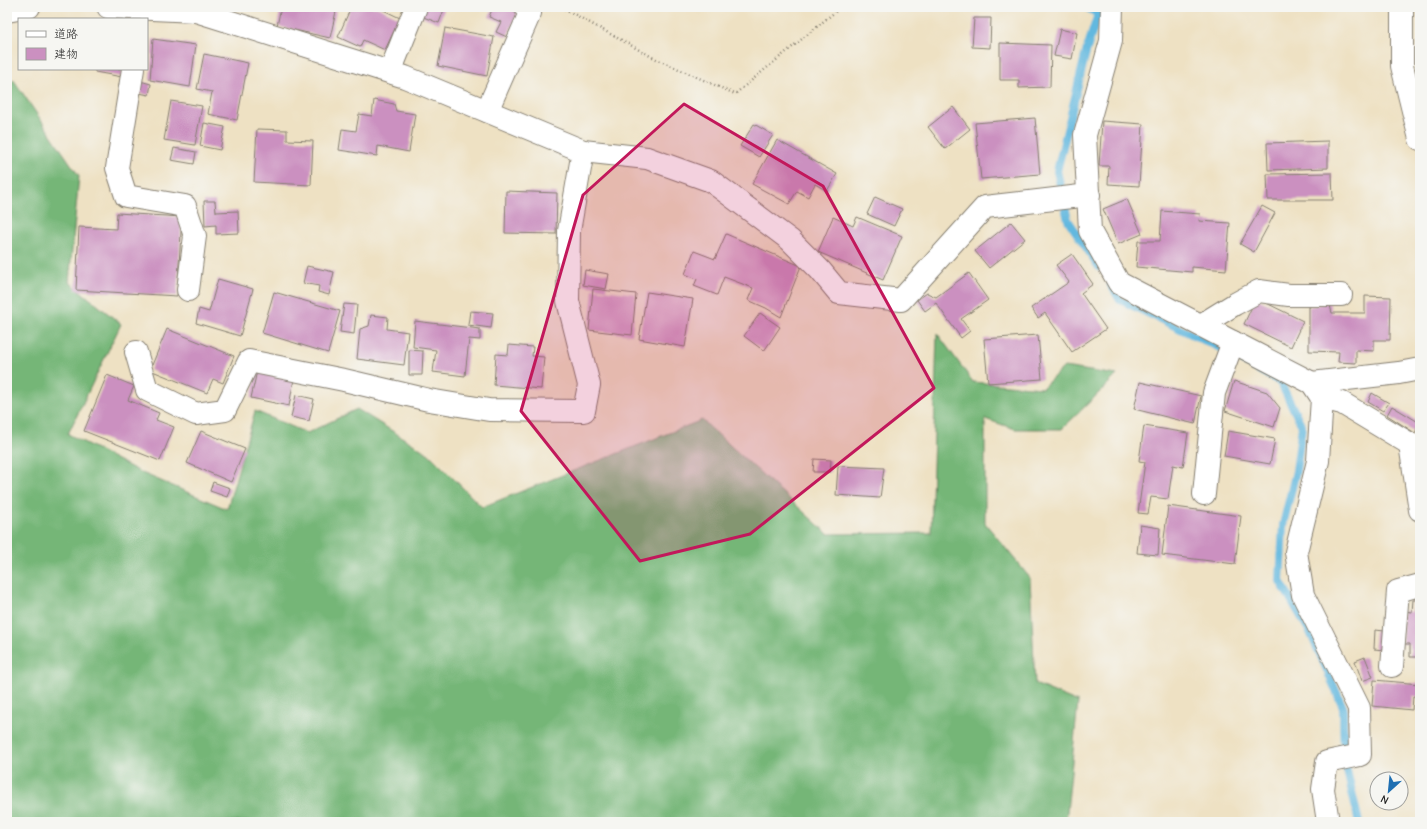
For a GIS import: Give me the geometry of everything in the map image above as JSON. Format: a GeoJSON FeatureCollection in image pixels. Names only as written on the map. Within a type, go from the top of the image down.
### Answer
{"type":"FeatureCollection","features":[{"type":"Feature","properties":{"kind":"street"},"geometry":{"type":"LineString","coordinates":[[7,11],[29,7]]}},
{"type":"Feature","properties":{"kind":"street"},"geometry":{"type":"LineString","coordinates":[[108,7],[144,14],[180,8],[196,10],[405,77],[583,151],[647,158],[711,181],[790,240],[820,270],[839,293],[900,300],[985,207],[1084,195]]}},
{"type":"Feature","properties":{"kind":"street"},"geometry":{"type":"LineString","coordinates":[[390,72],[416,7]]}},
{"type":"Feature","properties":{"kind":"street"},"geometry":{"type":"LineString","coordinates":[[487,111],[530,13],[525,7]]}},
{"type":"Feature","properties":{"kind":"street"},"geometry":{"type":"LineString","coordinates":[[1112,7],[1111,41],[1085,136],[1084,195],[1090,231],[1119,283],[1201,325],[1342,403],[1415,447],[1420,510]]}},
{"type":"Feature","properties":{"kind":"street"},"geometry":{"type":"LineString","coordinates":[[1402,7],[1402,66],[1420,139]]}},
{"type":"Feature","properties":{"kind":"street"},"geometry":{"type":"LineString","coordinates":[[133,70],[117,168],[126,196],[185,206],[195,236],[188,290]]}},
{"type":"Feature","properties":{"kind":"street"},"geometry":{"type":"LineString","coordinates":[[136,352],[147,390],[196,414],[225,410],[249,361],[344,380],[429,400],[489,410],[584,411],[589,385],[568,301],[569,231],[583,151]]}},
{"type":"Feature","properties":{"kind":"street"},"geometry":{"type":"LineString","coordinates":[[1201,325],[1234,304],[1259,291],[1341,296]]}},
{"type":"Feature","properties":{"kind":"street"},"geometry":{"type":"LineString","coordinates":[[1204,494],[1214,392],[1233,343]]}},
{"type":"Feature","properties":{"kind":"street"},"geometry":{"type":"LineString","coordinates":[[1317,390],[1420,369]]}},
{"type":"Feature","properties":{"kind":"street"},"geometry":{"type":"LineString","coordinates":[[1317,390],[1318,461],[1296,552],[1303,595],[1359,708],[1360,756],[1327,762],[1323,789],[1328,822]]}},
{"type":"Feature","properties":{"kind":"street"},"geometry":{"type":"LineString","coordinates":[[1392,666],[1398,591],[1420,585]]}},
{"type":"Feature","properties":{"kind":"path"},"geometry":{"type":"LineString","coordinates":[[561,7],[654,58],[736,94],[841,7]]}},
{"type":"Feature","properties":{"kind":"highlighted area"},"geometry":{"type":"Polygon","coordinates":[[[684,104],[823,186],[934,388],[750,534],[640,561],[521,411],[583,195],[684,104]]]}},
{"type":"Feature","properties":{"kind":"green space"},"geometry":{"type":"Polygon","coordinates":[[[13,79],[79,176],[69,282],[121,324],[68,434],[142,473],[227,509],[255,411],[307,433],[357,409],[429,454],[482,507],[702,420],[828,534],[931,533],[937,333],[973,382],[1042,388],[1064,367],[1117,375],[1062,429],[1015,429],[985,419],[985,523],[1030,578],[1035,684],[1078,702],[1066,822],[7,822],[7,88],[13,79]]]}},
{"type":"Feature","properties":{"kind":"building"},"geometry":{"type":"Polygon","coordinates":[[[281,7],[337,7],[330,38],[277,26],[281,7]]]}},
{"type":"Feature","properties":{"kind":"building"},"geometry":{"type":"Polygon","coordinates":[[[351,7],[377,7],[400,18],[385,50],[363,40],[360,47],[338,37],[351,7]]]}},
{"type":"Feature","properties":{"kind":"building"},"geometry":{"type":"Polygon","coordinates":[[[421,7],[445,7],[439,23],[418,15],[421,7]]]}},
{"type":"Feature","properties":{"kind":"building"},"geometry":{"type":"Polygon","coordinates":[[[493,7],[510,7],[519,11],[507,37],[496,32],[501,22],[489,17],[493,7]]]}},
{"type":"Feature","properties":{"kind":"building"},"geometry":{"type":"Polygon","coordinates":[[[974,18],[991,18],[990,48],[972,47],[974,18]]]}},
{"type":"Feature","properties":{"kind":"building"},"geometry":{"type":"Polygon","coordinates":[[[445,28],[494,37],[487,76],[438,66],[445,28]]]}},
{"type":"Feature","properties":{"kind":"building"},"geometry":{"type":"Polygon","coordinates":[[[1060,29],[1077,33],[1072,59],[1054,56],[1060,29]]]}},
{"type":"Feature","properties":{"kind":"building"},"geometry":{"type":"Polygon","coordinates":[[[153,39],[196,45],[190,87],[150,80],[153,39]]]}},
{"type":"Feature","properties":{"kind":"building"},"geometry":{"type":"Polygon","coordinates":[[[1000,43],[1051,45],[1050,87],[1019,88],[1019,80],[1000,80],[1000,43]]]}},
{"type":"Feature","properties":{"kind":"building"},"geometry":{"type":"Polygon","coordinates":[[[204,54],[248,63],[237,120],[208,114],[212,92],[197,89],[204,54]]]}},
{"type":"Feature","properties":{"kind":"building"},"geometry":{"type":"Polygon","coordinates":[[[95,70],[123,70],[122,77],[95,72],[95,70]]]}},
{"type":"Feature","properties":{"kind":"building"},"geometry":{"type":"Polygon","coordinates":[[[140,81],[151,84],[149,95],[139,93],[140,81]]]}},
{"type":"Feature","properties":{"kind":"building"},"geometry":{"type":"Polygon","coordinates":[[[374,100],[394,104],[396,111],[415,114],[409,152],[378,146],[377,156],[339,150],[342,129],[356,131],[359,114],[372,116],[374,100]]]}},
{"type":"Feature","properties":{"kind":"building"},"geometry":{"type":"Polygon","coordinates":[[[171,101],[202,106],[195,145],[164,140],[171,101]]]}},
{"type":"Feature","properties":{"kind":"building"},"geometry":{"type":"Polygon","coordinates":[[[953,107],[970,129],[945,149],[928,127],[953,107]]]}},
{"type":"Feature","properties":{"kind":"building"},"geometry":{"type":"Polygon","coordinates":[[[1035,118],[1040,174],[981,179],[975,123],[1035,118]]]}},
{"type":"Feature","properties":{"kind":"building"},"geometry":{"type":"Polygon","coordinates":[[[1102,121],[1143,124],[1139,186],[1108,184],[1109,166],[1099,166],[1102,121]]]}},
{"type":"Feature","properties":{"kind":"building"},"geometry":{"type":"Polygon","coordinates":[[[204,123],[225,127],[220,150],[200,146],[204,123]]]}},
{"type":"Feature","properties":{"kind":"building"},"geometry":{"type":"Polygon","coordinates":[[[754,124],[773,135],[759,157],[740,146],[754,124]]]}},
{"type":"Feature","properties":{"kind":"building"},"geometry":{"type":"Polygon","coordinates":[[[257,129],[287,130],[287,140],[313,141],[311,185],[254,182],[257,129]]]}},
{"type":"Feature","properties":{"kind":"building"},"geometry":{"type":"Polygon","coordinates":[[[777,140],[837,174],[827,191],[815,184],[808,197],[797,191],[789,204],[752,184],[777,140]]]}},
{"type":"Feature","properties":{"kind":"building"},"geometry":{"type":"Polygon","coordinates":[[[1328,141],[1328,168],[1268,170],[1267,143],[1328,141]]]}},
{"type":"Feature","properties":{"kind":"building"},"geometry":{"type":"Polygon","coordinates":[[[174,148],[196,152],[194,164],[171,160],[174,148]]]}},
{"type":"Feature","properties":{"kind":"building"},"geometry":{"type":"Polygon","coordinates":[[[1332,173],[1333,200],[1268,200],[1267,174],[1332,173]]]}},
{"type":"Feature","properties":{"kind":"building"},"geometry":{"type":"Polygon","coordinates":[[[506,191],[557,193],[556,234],[505,233],[506,191]]]}},
{"type":"Feature","properties":{"kind":"building"},"geometry":{"type":"Polygon","coordinates":[[[875,197],[902,209],[894,226],[867,214],[875,197]]]}},
{"type":"Feature","properties":{"kind":"building"},"geometry":{"type":"Polygon","coordinates":[[[1127,199],[1142,234],[1118,244],[1103,209],[1127,199]]]}},
{"type":"Feature","properties":{"kind":"building"},"geometry":{"type":"Polygon","coordinates":[[[204,201],[215,201],[216,212],[238,211],[239,233],[216,234],[216,225],[205,226],[204,201]]]}},
{"type":"Feature","properties":{"kind":"building"},"geometry":{"type":"Polygon","coordinates":[[[1262,206],[1275,213],[1254,252],[1240,244],[1262,206]]]}},
{"type":"Feature","properties":{"kind":"building"},"geometry":{"type":"Polygon","coordinates":[[[1162,211],[1200,214],[1199,221],[1230,223],[1226,270],[1192,267],[1192,272],[1136,267],[1138,241],[1160,241],[1162,211]]]}},
{"type":"Feature","properties":{"kind":"building"},"geometry":{"type":"Polygon","coordinates":[[[117,213],[182,217],[177,296],[76,290],[79,227],[116,229],[117,213]]]}},
{"type":"Feature","properties":{"kind":"building"},"geometry":{"type":"Polygon","coordinates":[[[833,217],[853,226],[857,217],[902,236],[883,280],[818,252],[833,217]]]}},
{"type":"Feature","properties":{"kind":"building"},"geometry":{"type":"Polygon","coordinates":[[[1011,222],[1025,239],[989,268],[975,251],[1011,222]]]}},
{"type":"Feature","properties":{"kind":"building"},"geometry":{"type":"Polygon","coordinates":[[[726,234],[801,266],[781,317],[748,300],[753,288],[724,277],[717,295],[694,286],[697,279],[685,274],[694,251],[715,259],[726,234]]]}},
{"type":"Feature","properties":{"kind":"building"},"geometry":{"type":"Polygon","coordinates":[[[1072,254],[1093,284],[1081,293],[1106,329],[1072,352],[1045,313],[1038,318],[1031,308],[1069,282],[1056,265],[1072,254]]]}},
{"type":"Feature","properties":{"kind":"building"},"geometry":{"type":"Polygon","coordinates":[[[307,266],[334,272],[329,295],[318,292],[319,286],[303,283],[307,266]]]}},
{"type":"Feature","properties":{"kind":"building"},"geometry":{"type":"Polygon","coordinates":[[[585,270],[609,274],[606,289],[583,285],[585,270]]]}},
{"type":"Feature","properties":{"kind":"building"},"geometry":{"type":"Polygon","coordinates":[[[969,273],[988,300],[961,319],[970,331],[961,338],[936,303],[925,311],[917,300],[927,293],[936,297],[969,273]]]}},
{"type":"Feature","properties":{"kind":"building"},"geometry":{"type":"Polygon","coordinates":[[[218,279],[253,289],[240,336],[196,323],[199,309],[209,312],[218,279]]]}},
{"type":"Feature","properties":{"kind":"building"},"geometry":{"type":"Polygon","coordinates":[[[593,289],[636,294],[632,335],[589,330],[593,289]]]}},
{"type":"Feature","properties":{"kind":"building"},"geometry":{"type":"Polygon","coordinates":[[[274,292],[340,311],[328,353],[262,333],[274,292]]]}},
{"type":"Feature","properties":{"kind":"building"},"geometry":{"type":"Polygon","coordinates":[[[647,292],[693,299],[685,347],[639,339],[647,292]]]}},
{"type":"Feature","properties":{"kind":"building"},"geometry":{"type":"Polygon","coordinates":[[[1365,296],[1391,297],[1390,340],[1374,340],[1374,351],[1356,350],[1356,363],[1338,362],[1339,352],[1309,351],[1309,307],[1329,302],[1332,313],[1365,313],[1365,296]]]}},
{"type":"Feature","properties":{"kind":"building"},"geometry":{"type":"Polygon","coordinates":[[[1256,298],[1303,321],[1291,347],[1244,324],[1256,298]]]}},
{"type":"Feature","properties":{"kind":"building"},"geometry":{"type":"Polygon","coordinates":[[[344,304],[357,305],[354,334],[340,332],[344,304]]]}},
{"type":"Feature","properties":{"kind":"building"},"geometry":{"type":"Polygon","coordinates":[[[470,311],[493,313],[491,328],[468,325],[470,311]]]}},
{"type":"Feature","properties":{"kind":"building"},"geometry":{"type":"Polygon","coordinates":[[[760,313],[780,327],[764,351],[744,336],[760,313]]]}},
{"type":"Feature","properties":{"kind":"building"},"geometry":{"type":"Polygon","coordinates":[[[371,315],[388,317],[387,329],[408,332],[404,365],[357,359],[360,329],[369,326],[371,315]]]}},
{"type":"Feature","properties":{"kind":"building"},"geometry":{"type":"Polygon","coordinates":[[[415,321],[480,329],[480,340],[469,339],[465,376],[433,372],[436,350],[413,347],[415,321]]]}},
{"type":"Feature","properties":{"kind":"building"},"geometry":{"type":"Polygon","coordinates":[[[167,329],[234,356],[223,383],[213,379],[207,393],[150,370],[167,329]]]}},
{"type":"Feature","properties":{"kind":"building"},"geometry":{"type":"Polygon","coordinates":[[[1038,335],[1042,379],[988,383],[984,339],[1038,335]]]}},
{"type":"Feature","properties":{"kind":"building"},"geometry":{"type":"Polygon","coordinates":[[[509,345],[533,347],[532,356],[544,357],[541,389],[494,385],[496,354],[508,355],[509,345]]]}},
{"type":"Feature","properties":{"kind":"building"},"geometry":{"type":"Polygon","coordinates":[[[409,350],[423,351],[422,375],[409,375],[409,350]]]}},
{"type":"Feature","properties":{"kind":"building"},"geometry":{"type":"Polygon","coordinates":[[[257,371],[294,379],[289,406],[251,398],[257,371]]]}},
{"type":"Feature","properties":{"kind":"building"},"geometry":{"type":"Polygon","coordinates":[[[107,375],[134,386],[128,400],[159,413],[156,420],[174,427],[160,461],[84,431],[107,375]]]}},
{"type":"Feature","properties":{"kind":"building"},"geometry":{"type":"Polygon","coordinates":[[[1234,381],[1267,392],[1280,408],[1274,427],[1225,411],[1234,381]]]}},
{"type":"Feature","properties":{"kind":"building"},"geometry":{"type":"Polygon","coordinates":[[[1140,382],[1201,396],[1195,424],[1134,409],[1140,382]]]}},
{"type":"Feature","properties":{"kind":"building"},"geometry":{"type":"Polygon","coordinates":[[[1372,393],[1389,403],[1383,411],[1368,402],[1372,393]]]}},
{"type":"Feature","properties":{"kind":"building"},"geometry":{"type":"Polygon","coordinates":[[[296,395],[314,399],[309,421],[291,417],[296,395]]]}},
{"type":"Feature","properties":{"kind":"building"},"geometry":{"type":"Polygon","coordinates":[[[1392,406],[1420,423],[1415,433],[1387,415],[1392,406]]]}},
{"type":"Feature","properties":{"kind":"building"},"geometry":{"type":"Polygon","coordinates":[[[1144,426],[1188,433],[1183,467],[1173,465],[1168,499],[1151,497],[1148,514],[1138,513],[1145,462],[1139,461],[1144,426]]]}},
{"type":"Feature","properties":{"kind":"building"},"geometry":{"type":"Polygon","coordinates":[[[201,431],[245,449],[231,482],[187,463],[201,431]]]}},
{"type":"Feature","properties":{"kind":"building"},"geometry":{"type":"Polygon","coordinates":[[[1228,431],[1275,439],[1270,464],[1224,456],[1228,431]]]}},
{"type":"Feature","properties":{"kind":"building"},"geometry":{"type":"Polygon","coordinates":[[[814,459],[831,460],[830,472],[813,472],[814,459]]]}},
{"type":"Feature","properties":{"kind":"building"},"geometry":{"type":"Polygon","coordinates":[[[838,466],[884,468],[880,498],[836,495],[838,466]]]}},
{"type":"Feature","properties":{"kind":"building"},"geometry":{"type":"Polygon","coordinates":[[[213,482],[230,488],[227,497],[210,491],[213,482]]]}},
{"type":"Feature","properties":{"kind":"building"},"geometry":{"type":"Polygon","coordinates":[[[1168,506],[1241,516],[1235,564],[1162,555],[1168,506]]]}},
{"type":"Feature","properties":{"kind":"building"},"geometry":{"type":"Polygon","coordinates":[[[1140,525],[1160,528],[1158,555],[1137,553],[1140,525]]]}},
{"type":"Feature","properties":{"kind":"building"},"geometry":{"type":"Polygon","coordinates":[[[1413,600],[1420,600],[1420,657],[1410,657],[1410,644],[1402,644],[1403,611],[1412,612],[1413,600]]]}},
{"type":"Feature","properties":{"kind":"building"},"geometry":{"type":"Polygon","coordinates":[[[1375,630],[1385,631],[1384,650],[1374,649],[1375,630]]]}},
{"type":"Feature","properties":{"kind":"building"},"geometry":{"type":"Polygon","coordinates":[[[1365,657],[1373,677],[1362,681],[1355,661],[1365,657]]]}},
{"type":"Feature","properties":{"kind":"building"},"geometry":{"type":"Polygon","coordinates":[[[1374,680],[1420,684],[1420,697],[1413,696],[1412,710],[1372,706],[1374,680]]]}},
{"type":"Feature","properties":{"kind":"waterway"},"geometry":{"type":"LineString","coordinates":[[1086,7],[1098,14],[1086,52],[1057,171],[1068,220],[1099,267]]}},
{"type":"Feature","properties":{"kind":"waterway"},"geometry":{"type":"LineString","coordinates":[[1111,285],[1120,300],[1222,349],[1280,382],[1302,426],[1296,471],[1283,525],[1280,581],[1310,632],[1343,707],[1344,758],[1359,822]]}}]}
